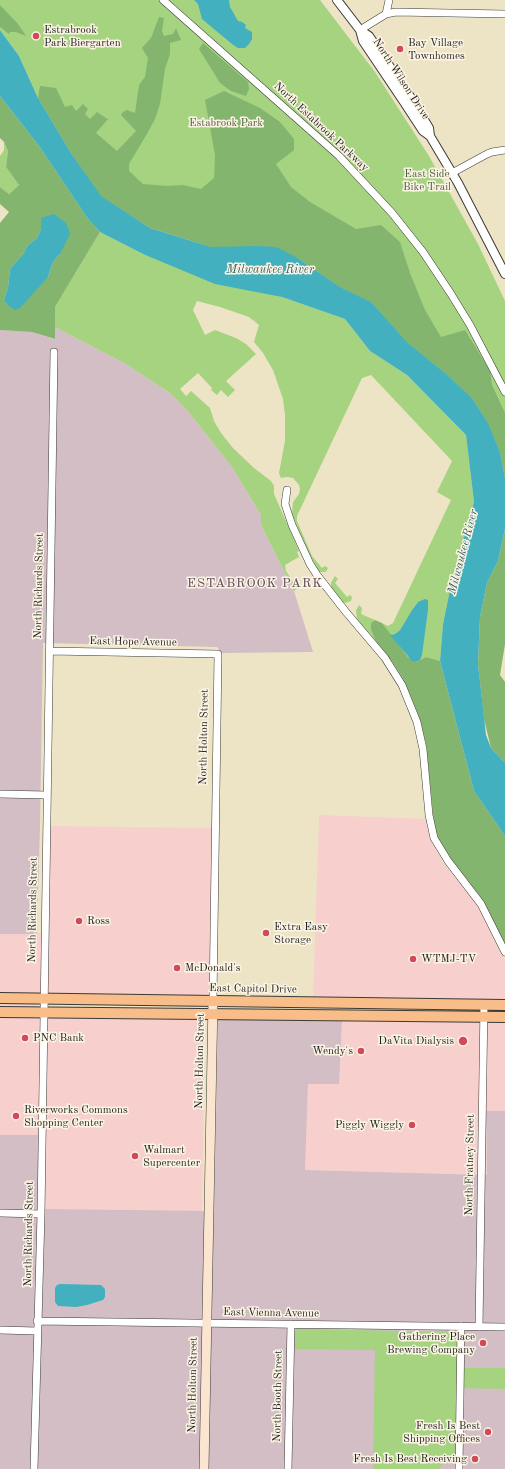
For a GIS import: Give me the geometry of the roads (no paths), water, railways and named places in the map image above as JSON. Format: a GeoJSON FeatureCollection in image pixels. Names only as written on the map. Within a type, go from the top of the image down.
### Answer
{"type":"FeatureCollection","features":[{"type":"Feature","properties":{"kind":"main road","name":"East Capitol Drive"},"geometry":{"type":"LineString","coordinates":[[0,998],[505,1005]]}},
{"type":"Feature","properties":{"kind":"main road","name":"North Holton Street"},"geometry":{"type":"LineString","coordinates":[[204,1469],[213,1001]]}},
{"type":"Feature","properties":{"kind":"main road"},"geometry":{"type":"LineString","coordinates":[[0,1012],[505,1017]]}},
{"type":"Feature","properties":{"kind":"street","name":"North Estabrook Parkway"},"geometry":{"type":"LineString","coordinates":[[163,0],[339,156],[392,212],[423,252],[451,294],[470,325],[505,392]]}},
{"type":"Feature","properties":{"kind":"street","name":"North Wilson Drive"},"geometry":{"type":"LineString","coordinates":[[337,0],[360,30],[369,36],[411,98],[429,128],[430,136],[452,173],[505,274]]}},
{"type":"Feature","properties":{"kind":"street"},"geometry":{"type":"LineString","coordinates":[[386,14],[389,0]]}},
{"type":"Feature","properties":{"kind":"street"},"geometry":{"type":"LineString","coordinates":[[360,30],[386,14],[396,12],[505,14]]}},
{"type":"Feature","properties":{"kind":"street"},"geometry":{"type":"LineString","coordinates":[[452,173],[486,154],[505,150]]}},
{"type":"Feature","properties":{"kind":"street","name":"North Richards Street"},"geometry":{"type":"LineString","coordinates":[[34,1469],[40,1214],[54,352]]}},
{"type":"Feature","properties":{"kind":"street"},"geometry":{"type":"LineString","coordinates":[[287,490],[285,504],[292,525],[316,575],[385,658],[402,685],[417,722],[423,749],[429,815],[434,838],[448,861],[478,901],[505,952]]}},
{"type":"Feature","properties":{"kind":"street","name":"East Hope Avenue"},"geometry":{"type":"LineString","coordinates":[[48,651],[218,654]]}},
{"type":"Feature","properties":{"kind":"street","name":"North Holton Street"},"geometry":{"type":"LineString","coordinates":[[213,1001],[218,654]]}},
{"type":"Feature","properties":{"kind":"street"},"geometry":{"type":"LineString","coordinates":[[0,794],[46,795]]}},
{"type":"Feature","properties":{"kind":"street","name":"North Fratney Street"},"geometry":{"type":"LineString","coordinates":[[479,1327],[484,1004]]}},
{"type":"Feature","properties":{"kind":"street"},"geometry":{"type":"LineString","coordinates":[[0,1213],[40,1214]]}},
{"type":"Feature","properties":{"kind":"street","name":"East Vienna Avenue"},"geometry":{"type":"LineString","coordinates":[[37,1321],[505,1327]]}},
{"type":"Feature","properties":{"kind":"street","name":"North Booth Street"},"geometry":{"type":"LineString","coordinates":[[288,1469],[291,1324]]}},
{"type":"Feature","properties":{"kind":"street"},"geometry":{"type":"LineString","coordinates":[[459,1469],[461,1326]]}},
{"type":"Feature","properties":{"kind":"street"},"geometry":{"type":"LineString","coordinates":[[0,1330],[37,1331]]}},
{"type":"Feature","properties":{"kind":"water"},"geometry":{"type":"Polygon","coordinates":[[[194,0],[229,0],[230,7],[238,21],[246,25],[245,28],[252,32],[252,39],[249,44],[245,48],[238,48],[232,44],[202,19],[198,4],[194,0]]]}},
{"type":"Feature","properties":{"kind":"water","name":"Milwaukee River"},"geometry":{"type":"Polygon","coordinates":[[[0,30],[19,56],[38,98],[71,153],[101,196],[150,228],[211,247],[276,247],[296,257],[340,287],[371,302],[408,343],[445,373],[471,397],[488,423],[500,452],[505,478],[505,529],[498,561],[487,583],[480,617],[478,664],[486,735],[491,748],[505,763],[505,836],[474,791],[440,661],[443,624],[452,580],[474,502],[466,435],[407,375],[370,351],[345,319],[282,297],[215,284],[143,254],[100,232],[88,219],[39,146],[0,96],[0,30]]]}},
{"type":"Feature","properties":{"kind":"water"},"geometry":{"type":"Polygon","coordinates":[[[54,214],[66,223],[70,234],[60,254],[53,262],[48,277],[20,308],[15,310],[4,300],[8,287],[10,269],[24,253],[27,246],[37,238],[41,229],[41,218],[54,214]]]}},
{"type":"Feature","properties":{"kind":"water"},"geometry":{"type":"Polygon","coordinates":[[[425,599],[428,600],[428,610],[422,655],[420,660],[416,662],[412,661],[390,635],[395,634],[400,630],[418,602],[425,599]]]}},
{"type":"Feature","properties":{"kind":"water"},"geometry":{"type":"Polygon","coordinates":[[[60,1284],[101,1285],[105,1289],[105,1297],[103,1300],[87,1305],[76,1307],[58,1306],[55,1302],[55,1288],[60,1284]]]}},
{"type":"Feature","properties":{"kind":"place","name":"Estrabrook Park Biergarten"},"geometry":{"type":"Point","coordinates":[36,36]}},
{"type":"Feature","properties":{"kind":"place","name":"Bay Village Townhomes"},"geometry":{"type":"Point","coordinates":[400,49]}},
{"type":"Feature","properties":{"kind":"place","name":"Ross"},"geometry":{"type":"Point","coordinates":[79,921]}},
{"type":"Feature","properties":{"kind":"place","name":"Extra Easy Storage"},"geometry":{"type":"Point","coordinates":[266,933]}},
{"type":"Feature","properties":{"kind":"place","name":"WTMJ-TV"},"geometry":{"type":"Point","coordinates":[413,959]}},
{"type":"Feature","properties":{"kind":"place","name":"McDonald's"},"geometry":{"type":"Point","coordinates":[177,968]}},
{"type":"Feature","properties":{"kind":"place","name":"PNC Bank"},"geometry":{"type":"Point","coordinates":[25,1038]}},
{"type":"Feature","properties":{"kind":"place","name":"DaVita Dialysis"},"geometry":{"type":"Point","coordinates":[463,1041]}},
{"type":"Feature","properties":{"kind":"place","name":"Wendy's"},"geometry":{"type":"Point","coordinates":[361,1051]}},
{"type":"Feature","properties":{"kind":"place","name":"Riverworks Commons Shopping Center"},"geometry":{"type":"Point","coordinates":[16,1116]}},
{"type":"Feature","properties":{"kind":"place","name":"Piggly Wiggly"},"geometry":{"type":"Point","coordinates":[412,1125]}},
{"type":"Feature","properties":{"kind":"place","name":"Walmart Supercenter"},"geometry":{"type":"Point","coordinates":[135,1156]}},
{"type":"Feature","properties":{"kind":"place","name":"Gathering Place Brewing Company"},"geometry":{"type":"Point","coordinates":[483,1343]}},
{"type":"Feature","properties":{"kind":"place","name":"Fresh Is Best Shipping Offices"},"geometry":{"type":"Point","coordinates":[488,1432]}},
{"type":"Feature","properties":{"kind":"place","name":"Fresh Is Best Receiving"},"geometry":{"type":"Point","coordinates":[475,1459]}},
{"type":"Feature","properties":{"kind":"district","name":"ESTABROOK PARK"},"geometry":{"type":"Point","coordinates":[255,584]}},
{"type":"Feature","properties":{"kind":"park label","name":"Estabrook Park"},"geometry":{"type":"Point","coordinates":[226,123]}},
{"type":"Feature","properties":{"kind":"park label","name":"East Side Bike Trail"},"geometry":{"type":"Point","coordinates":[427,180]}}]}
